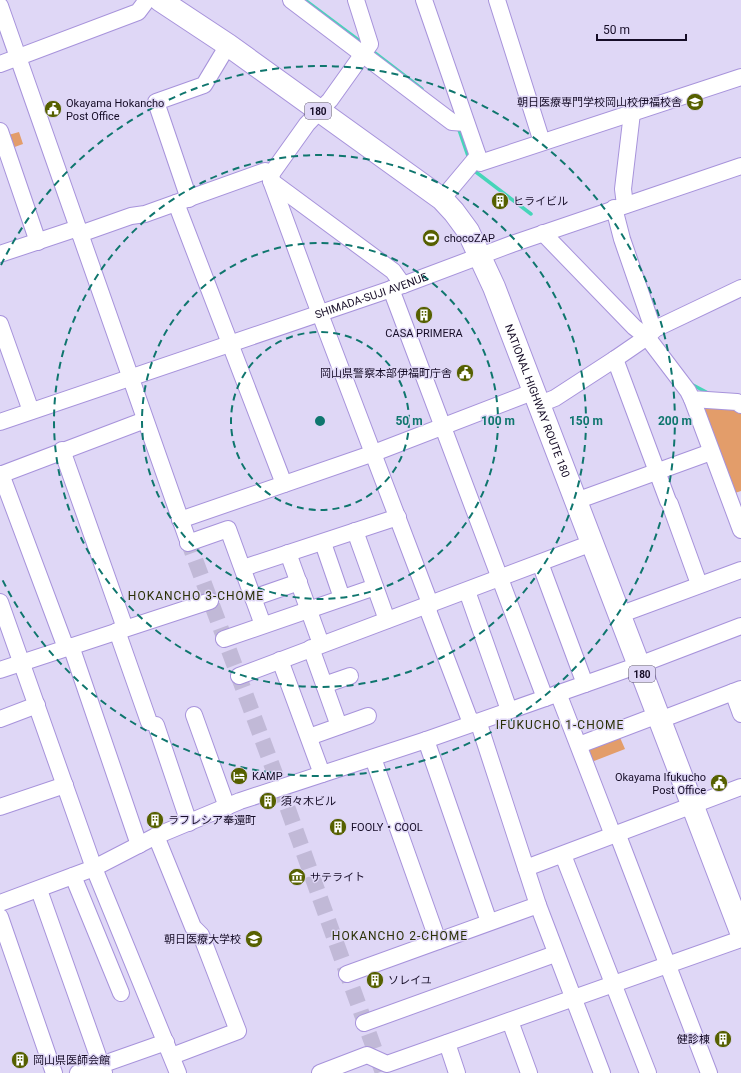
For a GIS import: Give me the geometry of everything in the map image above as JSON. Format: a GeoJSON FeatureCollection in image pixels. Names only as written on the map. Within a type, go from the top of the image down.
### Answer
{"type":"FeatureCollection","features":[{"type":"Feature","properties":{"kind":"highway","name":"NATIONAL HIGHWAY ROUTE 180"},"geometry":{"type":"LineString","coordinates":[[170,2],[319,112],[442,199],[454,212],[468,232],[480,256],[538,398],[592,544],[741,932]]}},
{"type":"Feature","properties":{"kind":"street"},"geometry":{"type":"LineString","coordinates":[[0,64],[138,12],[147,0]]}},
{"type":"Feature","properties":{"kind":"street"},"geometry":{"type":"LineString","coordinates":[[291,0],[366,50],[460,123]]}},
{"type":"Feature","properties":{"kind":"street"},"geometry":{"type":"LineString","coordinates":[[272,177],[307,124],[330,100],[366,50],[356,0]]}},
{"type":"Feature","properties":{"kind":"street"},"geometry":{"type":"LineString","coordinates":[[424,0],[460,123],[473,161]]}},
{"type":"Feature","properties":{"kind":"street"},"geometry":{"type":"LineString","coordinates":[[496,0],[542,142]]}},
{"type":"Feature","properties":{"kind":"street"},"geometry":{"type":"LineString","coordinates":[[0,6],[188,540],[228,529],[263,625]]}},
{"type":"Feature","properties":{"kind":"street"},"geometry":{"type":"LineString","coordinates":[[228,45],[204,86],[156,102],[183,201],[230,344],[284,484]]}},
{"type":"Feature","properties":{"kind":"street"},"geometry":{"type":"LineString","coordinates":[[473,161],[480,163],[741,77]]}},
{"type":"Feature","properties":{"kind":"street"},"geometry":{"type":"LineString","coordinates":[[632,113],[623,189],[619,207],[622,239],[651,323],[651,333],[692,399],[741,530]]}},
{"type":"Feature","properties":{"kind":"street"},"geometry":{"type":"LineString","coordinates":[[0,131],[38,242]]}},
{"type":"Feature","properties":{"kind":"street"},"geometry":{"type":"LineString","coordinates":[[442,199],[473,161]]}},
{"type":"Feature","properties":{"kind":"street","name":"SHIMADA-SUJI AVENUE"},"geometry":{"type":"LineString","coordinates":[[0,422],[320,314],[619,207],[741,166]]}},
{"type":"Feature","properties":{"kind":"street"},"geometry":{"type":"LineString","coordinates":[[0,253],[131,216],[145,214],[265,170],[400,277],[397,287],[443,427],[501,578],[551,695],[579,745],[611,830],[619,838],[709,1073]]}},
{"type":"Feature","properties":{"kind":"street"},"geometry":{"type":"LineString","coordinates":[[272,177],[320,314],[428,598],[429,612],[467,713],[470,718],[480,727],[538,905],[602,1073]]}},
{"type":"Feature","properties":{"kind":"street"},"geometry":{"type":"LineString","coordinates":[[543,234],[634,327],[651,333]]}},
{"type":"Feature","properties":{"kind":"street"},"geometry":{"type":"LineString","coordinates":[[180,520],[374,453],[443,427],[538,398],[555,398],[615,359],[651,333],[741,288]]}},
{"type":"Feature","properties":{"kind":"street"},"geometry":{"type":"LineString","coordinates":[[0,324],[31,411]]}},
{"type":"Feature","properties":{"kind":"street"},"geometry":{"type":"LineString","coordinates":[[615,359],[699,584]]}},
{"type":"Feature","properties":{"kind":"street"},"geometry":{"type":"LineString","coordinates":[[692,399],[737,402],[741,405]]}},
{"type":"Feature","properties":{"kind":"street"},"geometry":{"type":"LineString","coordinates":[[139,845],[69,647],[0,474],[145,420]]}},
{"type":"Feature","properties":{"kind":"street"},"geometry":{"type":"LineString","coordinates":[[62,450],[153,724],[189,823]]}},
{"type":"Feature","properties":{"kind":"street"},"geometry":{"type":"LineString","coordinates":[[576,501],[711,452]]}},
{"type":"Feature","properties":{"kind":"street"},"geometry":{"type":"LineString","coordinates":[[243,568],[398,517]]}},
{"type":"Feature","properties":{"kind":"street"},"geometry":{"type":"LineString","coordinates":[[355,532],[387,620]]}},
{"type":"Feature","properties":{"kind":"street"},"geometry":{"type":"LineString","coordinates":[[323,542],[342,598]]}},
{"type":"Feature","properties":{"kind":"street"},"geometry":{"type":"LineString","coordinates":[[238,676],[592,544]]}},
{"type":"Feature","properties":{"kind":"street"},"geometry":{"type":"LineString","coordinates":[[288,553],[309,610],[324,685],[339,726]]}},
{"type":"Feature","properties":{"kind":"street"},"geometry":{"type":"LineString","coordinates":[[540,563],[585,684]]}},
{"type":"Feature","properties":{"kind":"street"},"geometry":{"type":"LineString","coordinates":[[619,614],[741,570]]}},
{"type":"Feature","properties":{"kind":"street"},"geometry":{"type":"LineString","coordinates":[[253,598],[299,582]]}},
{"type":"Feature","properties":{"kind":"street"},"geometry":{"type":"LineString","coordinates":[[224,639],[375,587]]}},
{"type":"Feature","properties":{"kind":"street"},"geometry":{"type":"LineString","coordinates":[[467,591],[509,710]]}},
{"type":"Feature","properties":{"kind":"street"},"geometry":{"type":"LineString","coordinates":[[0,670],[22,661],[210,601]]}},
{"type":"Feature","properties":{"kind":"street"},"geometry":{"type":"LineString","coordinates":[[0,602],[94,868],[178,1073]]}},
{"type":"Feature","properties":{"kind":"street"},"geometry":{"type":"LineString","coordinates":[[0,903],[39,890],[94,868],[156,836],[227,807],[426,740],[639,665],[741,626]]}},
{"type":"Feature","properties":{"kind":"street"},"geometry":{"type":"LineString","coordinates":[[280,660],[322,774]]}},
{"type":"Feature","properties":{"kind":"street"},"geometry":{"type":"LineString","coordinates":[[324,685],[350,676]]}},
{"type":"Feature","properties":{"kind":"street"},"geometry":{"type":"LineString","coordinates":[[579,745],[737,691],[741,714]]}},
{"type":"Feature","properties":{"kind":"street"},"geometry":{"type":"LineString","coordinates":[[0,719],[37,705]]}},
{"type":"Feature","properties":{"kind":"street"},"geometry":{"type":"LineString","coordinates":[[194,715],[227,807]]}},
{"type":"Feature","properties":{"kind":"street"},"geometry":{"type":"LineString","coordinates":[[309,737],[368,716]]}},
{"type":"Feature","properties":{"kind":"street"},"geometry":{"type":"LineString","coordinates":[[426,740],[489,922]]}},
{"type":"Feature","properties":{"kind":"street"},"geometry":{"type":"LineString","coordinates":[[373,758],[438,941]]}},
{"type":"Feature","properties":{"kind":"street"},"geometry":{"type":"LineString","coordinates":[[0,807],[65,784]]}},
{"type":"Feature","properties":{"kind":"street"},"geometry":{"type":"LineString","coordinates":[[526,868],[616,835],[741,786]]}},
{"type":"Feature","properties":{"kind":"street"},"geometry":{"type":"LineString","coordinates":[[78,1073],[102,1069],[169,1049],[238,1031],[202,935],[193,927],[156,836]]}},
{"type":"Feature","properties":{"kind":"street"},"geometry":{"type":"LineString","coordinates":[[563,855],[648,1073]]}},
{"type":"Feature","properties":{"kind":"street"},"geometry":{"type":"LineString","coordinates":[[73,876],[121,993]]}},
{"type":"Feature","properties":{"kind":"street"},"geometry":{"type":"LineString","coordinates":[[39,890],[102,1069]]}},
{"type":"Feature","properties":{"kind":"street"},"geometry":{"type":"LineString","coordinates":[[347,974],[538,905]]}},
{"type":"Feature","properties":{"kind":"street"},"geometry":{"type":"LineString","coordinates":[[0,917],[54,1073]]}},
{"type":"Feature","properties":{"kind":"street"},"geometry":{"type":"LineString","coordinates":[[320,1073],[367,1055],[387,1064],[741,939]]}},
{"type":"Feature","properties":{"kind":"street"},"geometry":{"type":"LineString","coordinates":[[364,1023],[556,954]]}},
{"type":"Feature","properties":{"kind":"street"},"geometry":{"type":"LineString","coordinates":[[510,1021],[529,1073]]}},
{"type":"Feature","properties":{"kind":"street"},"geometry":{"type":"LineString","coordinates":[[447,1043],[457,1073]]}},
{"type":"Feature","properties":{"kind":"shaded area"},"geometry":{"type":"Polygon","coordinates":[[[19,132],[23,144],[9,149],[5,136],[19,132]]]}},
{"type":"Feature","properties":{"kind":"shaded area"},"geometry":{"type":"Polygon","coordinates":[[[700,404],[741,409],[741,491],[732,494],[700,404]]]}},
{"type":"Feature","properties":{"kind":"shaded area"},"geometry":{"type":"Polygon","coordinates":[[[618,733],[625,749],[589,763],[583,746],[618,733]]]}},
{"type":"Feature","properties":{"kind":"waterway"},"geometry":{"type":"LineString","coordinates":[[305,0],[365,45]]}},
{"type":"Feature","properties":{"kind":"waterway"},"geometry":{"type":"LineString","coordinates":[[371,50],[422,89]]}},
{"type":"Feature","properties":{"kind":"waterway"},"geometry":{"type":"LineString","coordinates":[[458,127],[469,159]]}},
{"type":"Feature","properties":{"kind":"waterway"},"geometry":{"type":"LineString","coordinates":[[472,169],[531,214]]}},
{"type":"Feature","properties":{"kind":"waterway"},"geometry":{"type":"LineString","coordinates":[[691,384],[708,393]]}},
{"type":"Feature","properties":{"kind":"tunnel"},"geometry":{"type":"LineString","coordinates":[[187,538],[280,787],[383,1073]]}},
{"type":"Feature","properties":{"kind":"place","name":"朝日医療専門学校岡山校伊福校舎"},"geometry":{"type":"Point","coordinates":[695,102]}},
{"type":"Feature","properties":{"kind":"place","name":"Okayama Hokancho Post Office"},"geometry":{"type":"Point","coordinates":[53,109]}},
{"type":"Feature","properties":{"kind":"place","name":"ヒライビル"},"geometry":{"type":"Point","coordinates":[500,201]}},
{"type":"Feature","properties":{"kind":"place","name":"chocoZAP"},"geometry":{"type":"Point","coordinates":[431,238]}},
{"type":"Feature","properties":{"kind":"place","name":"CASA PRIMERA"},"geometry":{"type":"Point","coordinates":[424,315]}},
{"type":"Feature","properties":{"kind":"place","name":"岡山県警察本部伊福町庁舎"},"geometry":{"type":"Point","coordinates":[465,373]}},
{"type":"Feature","properties":{"kind":"place","name":"KAMP"},"geometry":{"type":"Point","coordinates":[239,776]}},
{"type":"Feature","properties":{"kind":"place","name":"Okayama Ifukucho Post Office"},"geometry":{"type":"Point","coordinates":[719,783]}},
{"type":"Feature","properties":{"kind":"place","name":"須々木ビル"},"geometry":{"type":"Point","coordinates":[268,801]}},
{"type":"Feature","properties":{"kind":"place","name":"ラフレシア奉還町"},"geometry":{"type":"Point","coordinates":[155,820]}},
{"type":"Feature","properties":{"kind":"place","name":"FOOLY・COOL"},"geometry":{"type":"Point","coordinates":[338,827]}},
{"type":"Feature","properties":{"kind":"place","name":"サテライト"},"geometry":{"type":"Point","coordinates":[297,877]}},
{"type":"Feature","properties":{"kind":"place","name":"朝日医療大学校"},"geometry":{"type":"Point","coordinates":[254,939]}},
{"type":"Feature","properties":{"kind":"place","name":"ソレイユ"},"geometry":{"type":"Point","coordinates":[375,980]}},
{"type":"Feature","properties":{"kind":"place","name":"健診棟"},"geometry":{"type":"Point","coordinates":[723,1039]}},
{"type":"Feature","properties":{"kind":"place","name":"岡山県医師会館"},"geometry":{"type":"Point","coordinates":[20,1060]}},
{"type":"Feature","properties":{"kind":"district","name":"HOKANCHO 3-CHOME"},"geometry":{"type":"Point","coordinates":[196,596]}},
{"type":"Feature","properties":{"kind":"district","name":"IFUKUCHO 1-CHOME"},"geometry":{"type":"Point","coordinates":[560,725]}},
{"type":"Feature","properties":{"kind":"district","name":"HOKANCHO 2-CHOME"},"geometry":{"type":"Point","coordinates":[400,936]}}]}
